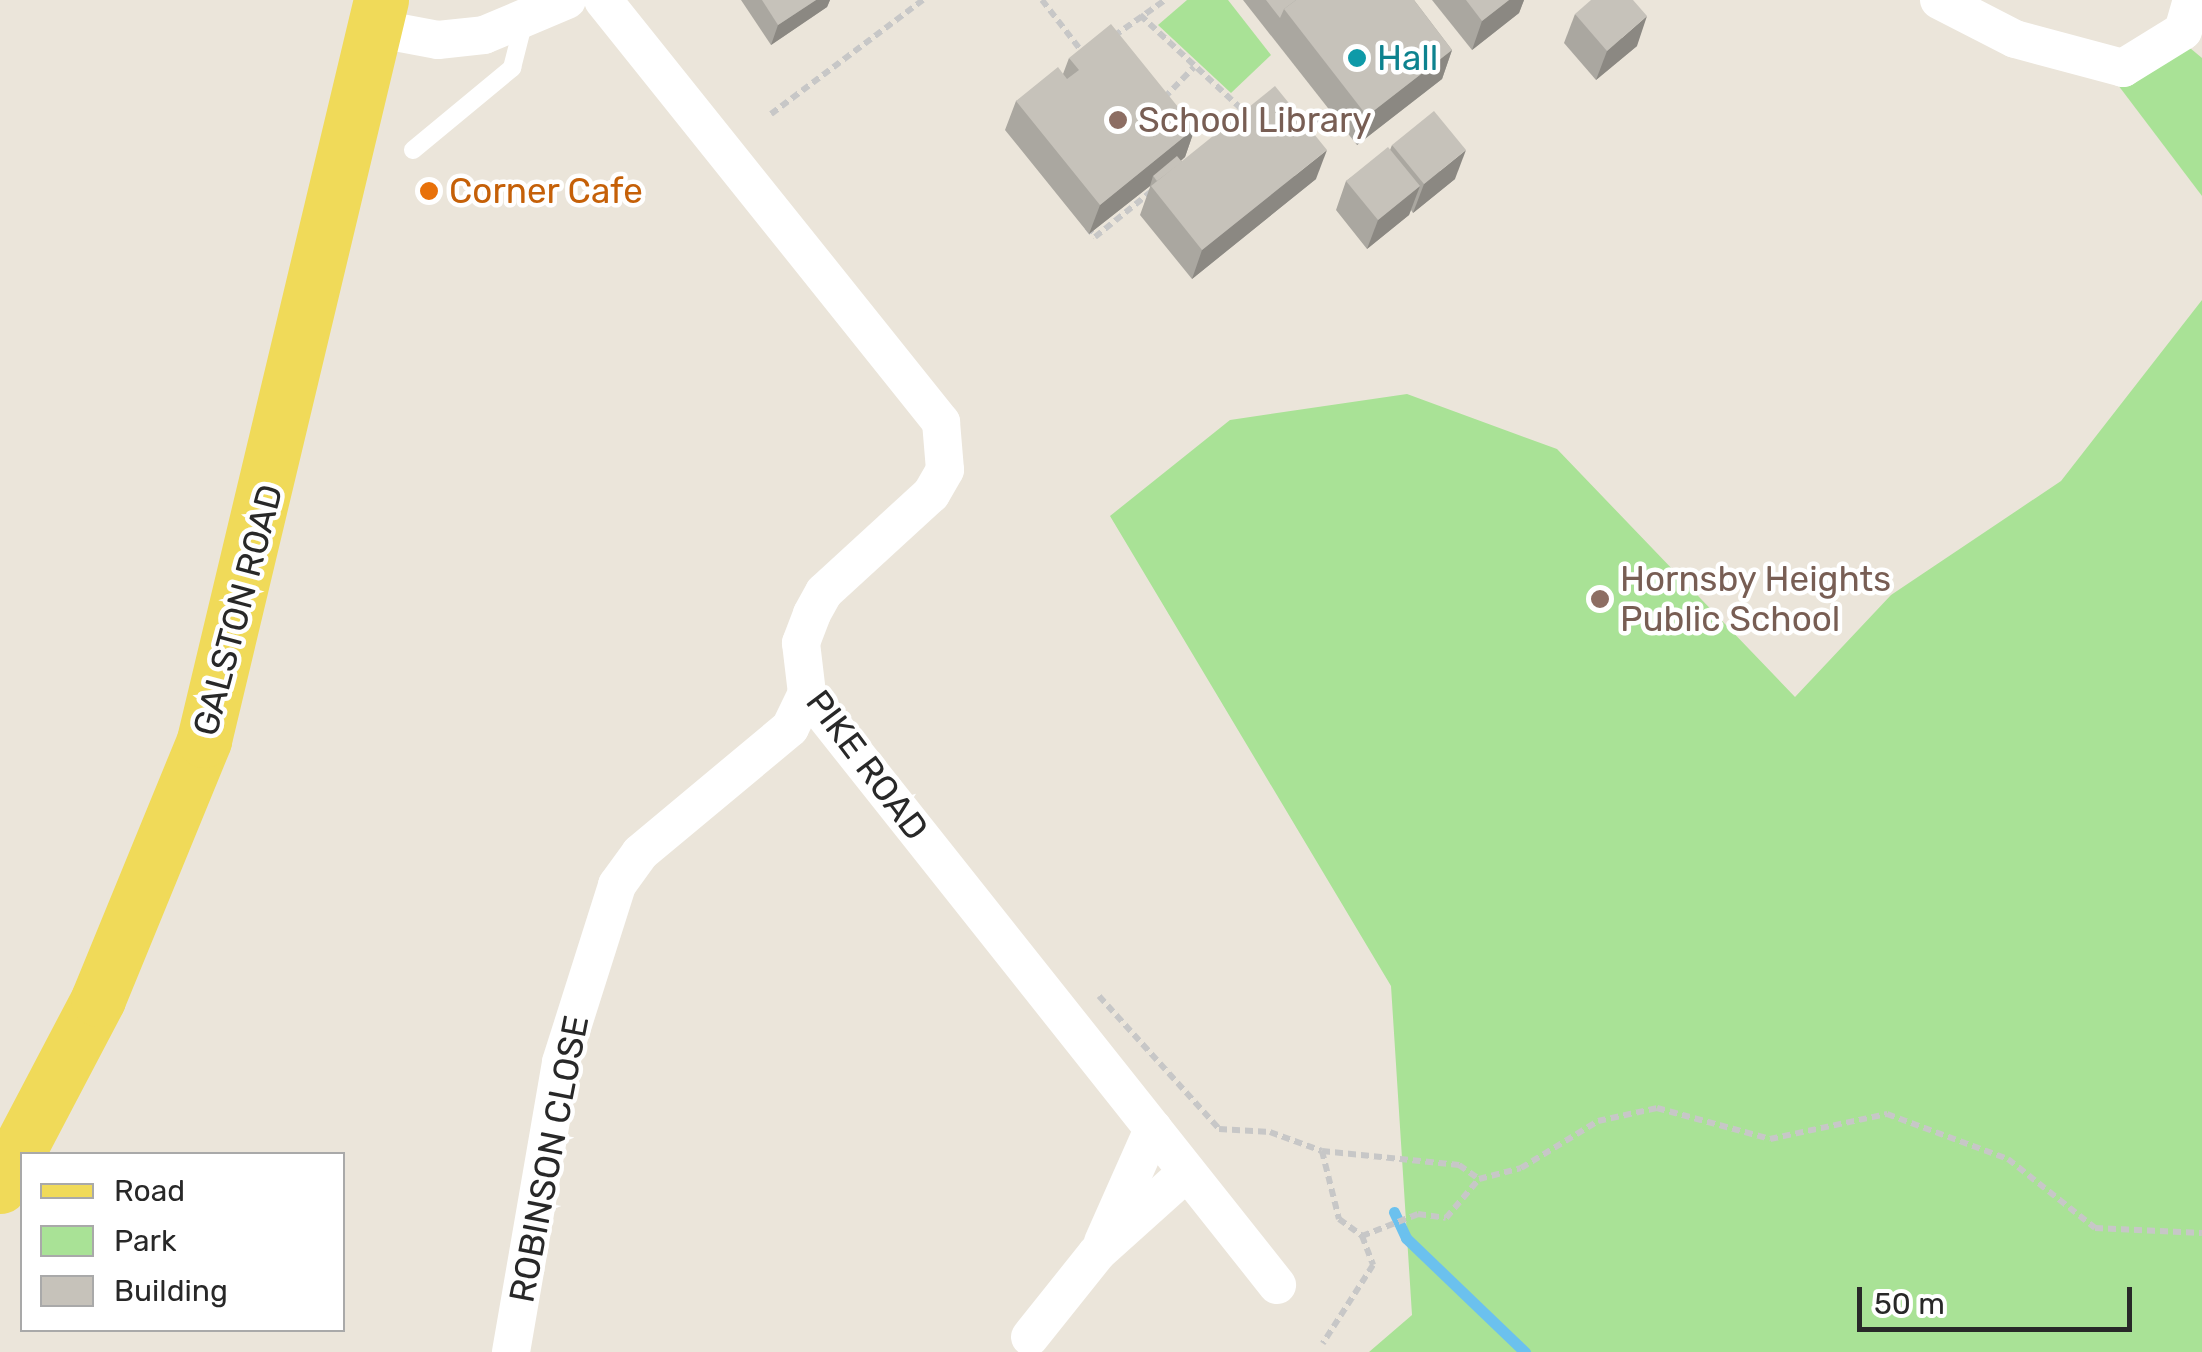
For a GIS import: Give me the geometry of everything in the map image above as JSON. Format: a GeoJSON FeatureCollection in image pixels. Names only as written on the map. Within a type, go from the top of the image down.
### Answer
{"type":"FeatureCollection","features":[{"type":"Feature","properties":{"kind":"main road","name":"GALSTON ROAD"},"geometry":{"type":"LineString","coordinates":[[0,1186],[98,999],[204,740],[378,14]]}},
{"type":"Feature","properties":{"kind":"street"},"geometry":{"type":"LineString","coordinates":[[378,14],[438,40],[523,25],[567,0]]}},
{"type":"Feature","properties":{"kind":"street","name":"PIKE ROAD"},"geometry":{"type":"LineString","coordinates":[[603,0],[941,422],[945,470],[932,494],[824,592],[812,614],[802,643],[807,693],[1276,1285]]}},
{"type":"Feature","properties":{"kind":"street"},"geometry":{"type":"LineString","coordinates":[[1939,0],[2015,39],[2123,68],[2188,15]]}},
{"type":"Feature","properties":{"kind":"street","name":"ROBINSON CLOSE"},"geometry":{"type":"LineString","coordinates":[[512,1352],[561,1062],[617,886],[640,853],[790,728],[807,693]]}},
{"type":"Feature","properties":{"kind":"street"},"geometry":{"type":"LineString","coordinates":[[1098,1254],[1153,1128]]}},
{"type":"Feature","properties":{"kind":"street"},"geometry":{"type":"LineString","coordinates":[[1030,1337],[1098,1254],[1188,1172]]}},
{"type":"Feature","properties":{"kind":"lane"},"geometry":{"type":"LineString","coordinates":[[413,150],[512,68],[523,25]]}},
{"type":"Feature","properties":{"kind":"path"},"geometry":{"type":"LineString","coordinates":[[771,114],[922,0]]}},
{"type":"Feature","properties":{"kind":"path"},"geometry":{"type":"LineString","coordinates":[[1042,0],[1087,58]]}},
{"type":"Feature","properties":{"kind":"path"},"geometry":{"type":"LineString","coordinates":[[1110,39],[1165,0]]}},
{"type":"Feature","properties":{"kind":"path"},"geometry":{"type":"LineString","coordinates":[[1140,16],[1246,116],[1262,103]]}},
{"type":"Feature","properties":{"kind":"path"},"geometry":{"type":"LineString","coordinates":[[1073,69],[1095,51]]}},
{"type":"Feature","properties":{"kind":"path"},"geometry":{"type":"LineString","coordinates":[[1158,104],[1194,67]]}},
{"type":"Feature","properties":{"kind":"path"},"geometry":{"type":"LineString","coordinates":[[1293,142],[1328,115]]}},
{"type":"Feature","properties":{"kind":"path"},"geometry":{"type":"LineString","coordinates":[[1084,223],[1095,237],[1159,185]]}},
{"type":"Feature","properties":{"kind":"path"},"geometry":{"type":"LineString","coordinates":[[1052,1002],[1080,976],[1220,1128],[1270,1132],[1322,1151],[1458,1164],[1479,1179]]}},
{"type":"Feature","properties":{"kind":"path"},"geometry":{"type":"LineString","coordinates":[[1362,1236],[1414,1223],[1418,1214],[1446,1218],[1479,1179],[1521,1168],[1598,1121],[1657,1108],[1770,1139],[1887,1114],[2008,1159],[2094,1228],[2202,1232]]}},
{"type":"Feature","properties":{"kind":"path"},"geometry":{"type":"LineString","coordinates":[[1322,1151],[1340,1220],[1362,1236],[1373,1265],[1323,1344]]}},
{"type":"Feature","properties":{"kind":"green space"},"geometry":{"type":"Polygon","coordinates":[[[1187,0],[1228,0],[1271,55],[1231,93],[1158,25],[1187,0]]]}},
{"type":"Feature","properties":{"kind":"green space"},"geometry":{"type":"Polygon","coordinates":[[[2190,48],[2202,58],[2202,196],[2118,85],[2190,48]]]}},
{"type":"Feature","properties":{"kind":"green space"},"geometry":{"type":"Polygon","coordinates":[[[2202,300],[2202,1352],[1369,1352],[1412,1315],[1391,986],[1110,516],[1230,420],[1407,394],[1557,449],[1795,697],[1891,595],[2061,481],[2202,300]]]}},
{"type":"Feature","properties":{"kind":"building"},"geometry":{"type":"Polygon","coordinates":[[[762,0],[816,0],[778,25],[762,0]]]}},
{"type":"Feature","properties":{"kind":"building"},"geometry":{"type":"Polygon","coordinates":[[[1266,0],[1296,0],[1280,18],[1266,0]]]}},
{"type":"Feature","properties":{"kind":"building","name":"Hall"},"geometry":{"type":"Polygon","coordinates":[[[1296,0],[1414,0],[1452,50],[1367,116],[1284,9],[1296,0]]]}},
{"type":"Feature","properties":{"kind":"building"},"geometry":{"type":"Polygon","coordinates":[[[1466,0],[1509,0],[1482,21],[1466,0]]]}},
{"type":"Feature","properties":{"kind":"building"},"geometry":{"type":"Polygon","coordinates":[[[1591,0],[1633,0],[1647,16],[1607,51],[1575,14],[1591,0]]]}},
{"type":"Feature","properties":{"kind":"building"},"geometry":{"type":"Polygon","coordinates":[[[1111,24],[1195,128],[1100,205],[1016,101],[1058,67],[1067,79],[1079,70],[1069,58],[1111,24]]]}},
{"type":"Feature","properties":{"kind":"building"},"geometry":{"type":"Polygon","coordinates":[[[1275,86],[1327,150],[1202,250],[1151,186],[1275,86]]]}},
{"type":"Feature","properties":{"kind":"building"},"geometry":{"type":"Polygon","coordinates":[[[1434,111],[1466,150],[1424,184],[1392,145],[1434,111]]]}},
{"type":"Feature","properties":{"kind":"building"},"geometry":{"type":"Polygon","coordinates":[[[1388,147],[1420,186],[1378,220],[1346,181],[1388,147]]]}},
{"type":"Feature","properties":{"kind":"building"},"geometry":{"type":"Polygon","coordinates":[[[1177,156],[1182,162],[1157,181],[1153,176],[1177,156]]]}},
{"type":"Feature","properties":{"kind":"waterway"},"geometry":{"type":"LineString","coordinates":[[1394,1212],[1406,1238],[1525,1352]]}},
{"type":"Feature","properties":{"kind":"place","name":"Hall"},"geometry":{"type":"Point","coordinates":[1357,58]}},
{"type":"Feature","properties":{"kind":"place","name":"School Library"},"geometry":{"type":"Point","coordinates":[1118,120]}},
{"type":"Feature","properties":{"kind":"place","name":"Corner Cafe"},"geometry":{"type":"Point","coordinates":[429,191]}},
{"type":"Feature","properties":{"kind":"place","name":"Hornsby Heights Public School"},"geometry":{"type":"Point","coordinates":[1600,599]}}]}
